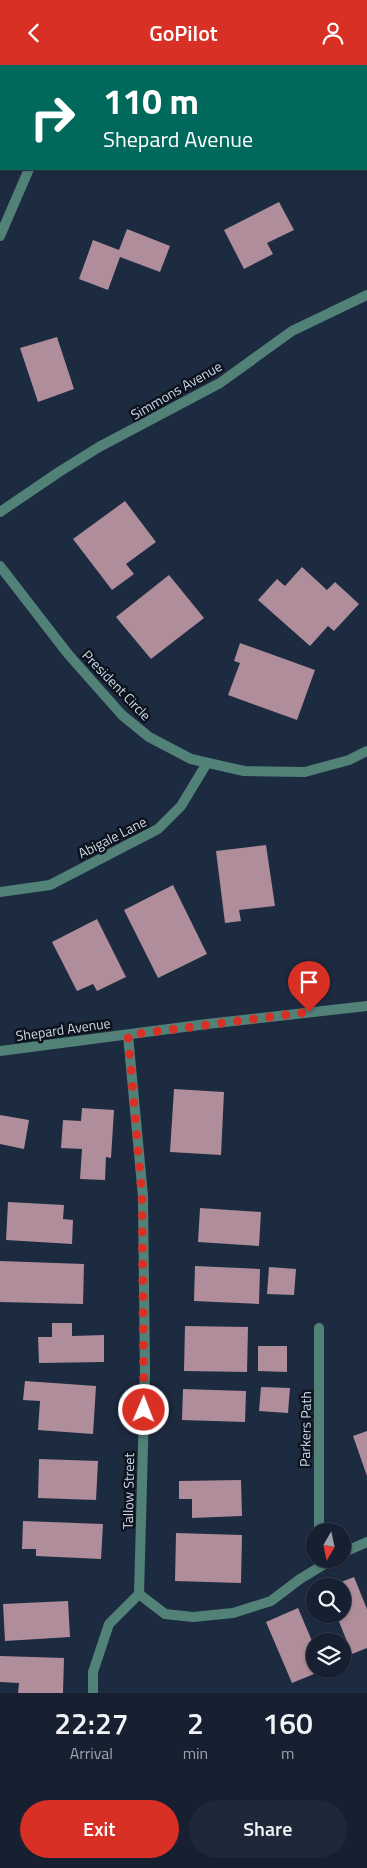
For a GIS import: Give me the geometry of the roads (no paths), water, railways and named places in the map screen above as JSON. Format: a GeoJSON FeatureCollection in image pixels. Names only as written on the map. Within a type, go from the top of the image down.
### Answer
{"type":"FeatureCollection","features":[{"type":"Feature","properties":{"kind":"street"},"geometry":{"type":"LineString","coordinates":[[0,236],[29,170]]}},
{"type":"Feature","properties":{"kind":"street","name":"Simmons Avenue"},"geometry":{"type":"LineString","coordinates":[[0,512],[59,471],[91,452],[220,383],[292,331],[367,295]]}},
{"type":"Feature","properties":{"kind":"street","name":"President Circle"},"geometry":{"type":"LineString","coordinates":[[0,566],[68,654],[122,715],[149,737],[191,759],[244,771],[305,772],[349,759],[367,751]]}},
{"type":"Feature","properties":{"kind":"street","name":"Abigale Lane"},"geometry":{"type":"LineString","coordinates":[[0,892],[50,885],[158,829],[181,806],[207,763]]}},
{"type":"Feature","properties":{"kind":"street","name":"Shepard Avenue"},"geometry":{"type":"LineString","coordinates":[[0,1051],[367,1006]]}},
{"type":"Feature","properties":{"kind":"street","name":"Tallow Street"},"geometry":{"type":"LineString","coordinates":[[128,1035],[142,1196],[145,1373],[139,1594]]}},
{"type":"Feature","properties":{"kind":"street","name":"Parkers Path"},"geometry":{"type":"LineString","coordinates":[[319,1328],[319,1523]]}},
{"type":"Feature","properties":{"kind":"street"},"geometry":{"type":"LineString","coordinates":[[351,1549],[367,1542]]}},
{"type":"Feature","properties":{"kind":"street"},"geometry":{"type":"LineString","coordinates":[[93,1693],[93,1672],[109,1624],[139,1594],[165,1614],[193,1617],[233,1613],[271,1601],[313,1568]]}}]}
